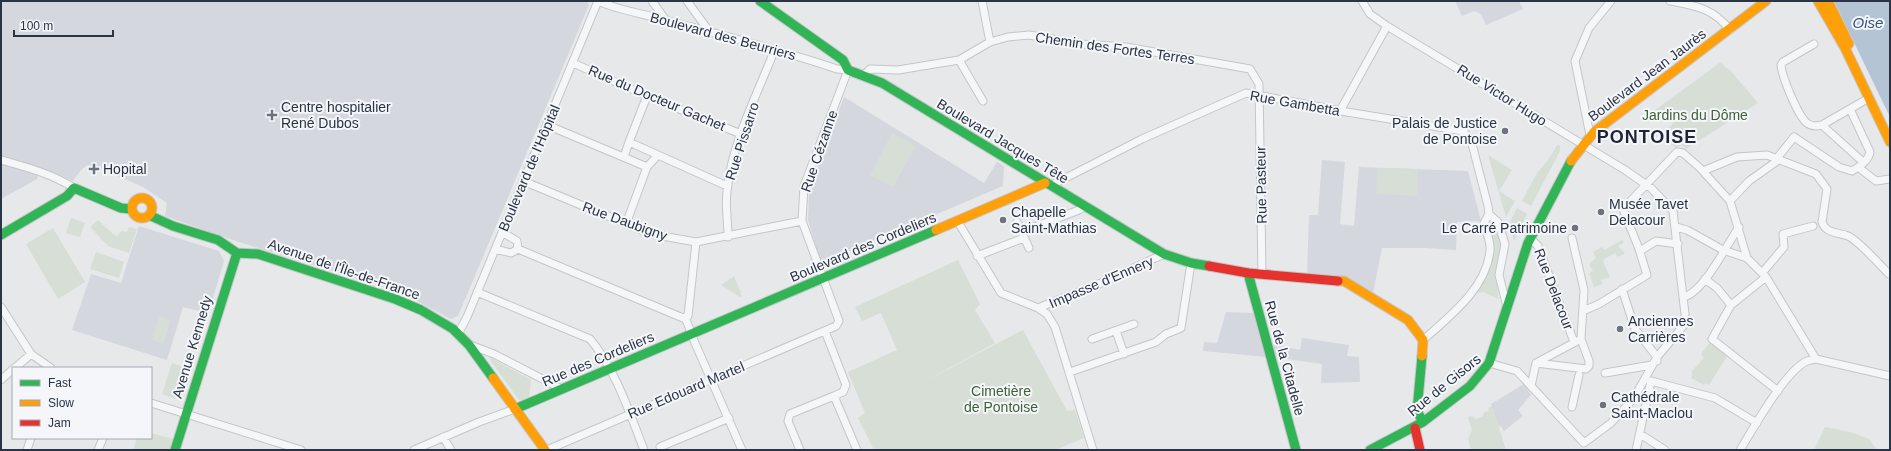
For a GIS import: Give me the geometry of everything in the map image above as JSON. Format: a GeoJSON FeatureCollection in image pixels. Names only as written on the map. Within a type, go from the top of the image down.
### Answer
{"type":"FeatureCollection","features":[{"type":"Feature","properties":{"kind":"street","name":"Boulevard des Beurriers"},"geometry":{"type":"LineString","coordinates":[[598,1],[775,49],[837,69],[848,70]]}},
{"type":"Feature","properties":{"kind":"street","name":"Boulevard de l'Hôpital"},"geometry":{"type":"LineString","coordinates":[[458,334],[478,292],[598,1]]}},
{"type":"Feature","properties":{"kind":"street"},"geometry":{"type":"LineString","coordinates":[[652,1],[665,19]]}},
{"type":"Feature","properties":{"kind":"street"},"geometry":{"type":"LineString","coordinates":[[687,1],[709,31]]}},
{"type":"Feature","properties":{"kind":"street"},"geometry":{"type":"LineString","coordinates":[[760,1],[843,60],[848,70]]}},
{"type":"Feature","properties":{"kind":"street"},"geometry":{"type":"LineString","coordinates":[[982,1],[990,42]]}},
{"type":"Feature","properties":{"kind":"street","name":"Rue Victor Hugo"},"geometry":{"type":"LineString","coordinates":[[1362,1],[1370,14],[1387,26],[1582,144],[1646,185],[1674,211],[1676,227]]}},
{"type":"Feature","properties":{"kind":"street"},"geometry":{"type":"LineString","coordinates":[[1590,135],[1575,61],[1590,28],[1611,1]]}},
{"type":"Feature","properties":{"kind":"street"},"geometry":{"type":"LineString","coordinates":[[1670,1],[1701,6],[1722,20],[1730,30]]}},
{"type":"Feature","properties":{"kind":"street","name":"Boulevard Jean Jaurès"},"geometry":{"type":"LineString","coordinates":[[1489,363],[1530,238],[1574,155],[1582,144],[1590,135],[1730,30],[1738,22],[1766,1]]}},
{"type":"Feature","properties":{"kind":"street"},"geometry":{"type":"LineString","coordinates":[[1820,1],[1845,48],[1890,142]]}},
{"type":"Feature","properties":{"kind":"street"},"geometry":{"type":"LineString","coordinates":[[1820,1],[1890,131]]}},
{"type":"Feature","properties":{"kind":"street"},"geometry":{"type":"LineString","coordinates":[[1340,111],[1387,26]]}},
{"type":"Feature","properties":{"kind":"street","name":"Chemin des Fortes Terres"},"geometry":{"type":"LineString","coordinates":[[864,75],[870,68],[898,70],[959,60],[990,42],[1008,37],[1029,35],[1081,44],[1126,47],[1250,69],[1259,84],[1260,96]]}},
{"type":"Feature","properties":{"kind":"street"},"geometry":{"type":"LineString","coordinates":[[1814,44],[1783,62],[1782,68],[1798,110],[1804,119],[1812,126],[1822,124],[1869,98]]}},
{"type":"Feature","properties":{"kind":"street","name":"Rue Pissarro"},"geometry":{"type":"LineString","coordinates":[[728,237],[727,186],[741,134],[775,49]]}},
{"type":"Feature","properties":{"kind":"street"},"geometry":{"type":"LineString","coordinates":[[959,60],[983,101]]}},
{"type":"Feature","properties":{"kind":"street","name":"Rue du Docteur Gachet"},"geometry":{"type":"LineString","coordinates":[[573,63],[647,96],[741,134]]}},
{"type":"Feature","properties":{"kind":"street","name":"Boulevard Jacques Tête"},"geometry":{"type":"LineString","coordinates":[[848,70],[882,83],[1084,207],[1164,254],[1190,263],[1248,273],[1344,282],[1408,320],[1423,340]]}},
{"type":"Feature","properties":{"kind":"street","name":"Rue Cézanne"},"geometry":{"type":"LineString","coordinates":[[822,279],[802,221],[804,186],[848,70]]}},
{"type":"Feature","properties":{"kind":"street","name":"Rue Gambetta"},"geometry":{"type":"LineString","coordinates":[[1048,184],[1142,139],[1246,93],[1340,111],[1463,131],[1471,140],[1490,214]]}},
{"type":"Feature","properties":{"kind":"street"},"geometry":{"type":"LineString","coordinates":[[624,157],[647,96]]}},
{"type":"Feature","properties":{"kind":"street","name":"Rue Pasteur"},"geometry":{"type":"LineString","coordinates":[[1260,96],[1262,275]]}},
{"type":"Feature","properties":{"kind":"street"},"geometry":{"type":"LineString","coordinates":[[1730,201],[1749,182],[1779,158],[1794,137],[1839,167],[1852,171],[1861,165],[1870,155],[1870,152],[1850,109]]}},
{"type":"Feature","properties":{"kind":"street"},"geometry":{"type":"LineString","coordinates":[[1822,124],[1878,182],[1890,180]]}},
{"type":"Feature","properties":{"kind":"street"},"geometry":{"type":"LineString","coordinates":[[547,125],[647,167]]}},
{"type":"Feature","properties":{"kind":"street"},"geometry":{"type":"LineString","coordinates":[[629,142],[727,186]]}},
{"type":"Feature","properties":{"kind":"street"},"geometry":{"type":"LineString","coordinates":[[1583,311],[1599,304],[1647,275],[1640,251],[1623,209],[1677,152],[1683,153],[1730,201],[1747,258]]}},
{"type":"Feature","properties":{"kind":"street"},"geometry":{"type":"LineString","coordinates":[[626,224],[647,167],[658,155]]}},
{"type":"Feature","properties":{"kind":"street"},"geometry":{"type":"LineString","coordinates":[[1702,171],[1737,157],[1767,155],[1779,158],[1816,174],[1827,188],[1822,222],[1823,225],[1830,231],[1850,237],[1889,274]]}},
{"type":"Feature","properties":{"kind":"street"},"geometry":{"type":"LineString","coordinates":[[1,160],[64,182],[74,188],[121,208],[131,209],[133,213],[138,216],[144,218],[151,216],[161,221],[225,242],[237,254]]}},
{"type":"Feature","properties":{"kind":"street","name":"Rue Daubigny"},"geometry":{"type":"LineString","coordinates":[[524,181],[626,224],[664,237],[696,242],[728,237],[802,221]]}},
{"type":"Feature","properties":{"kind":"street","name":"Boulevard des Cordeliers"},"geometry":{"type":"LineString","coordinates":[[692,335],[1048,184]]}},
{"type":"Feature","properties":{"kind":"street"},"geometry":{"type":"LineString","coordinates":[[1,235],[67,196],[74,188]]}},
{"type":"Feature","properties":{"kind":"street"},"geometry":{"type":"LineString","coordinates":[[131,209],[135,200],[146,200],[153,206],[151,216]]}},
{"type":"Feature","properties":{"kind":"street"},"geometry":{"type":"LineString","coordinates":[[977,256],[1084,207]]}},
{"type":"Feature","properties":{"kind":"street"},"geometry":{"type":"LineString","coordinates":[[1420,450],[1417,411],[1423,340],[1459,308],[1478,283],[1487,265],[1490,250],[1484,223],[1490,214],[1498,222],[1505,244],[1499,275],[1507,307]]}},
{"type":"Feature","properties":{"kind":"street"},"geometry":{"type":"LineString","coordinates":[[958,222],[1000,294],[1038,308],[1046,314],[1055,327],[1093,450]]}},
{"type":"Feature","properties":{"kind":"street"},"geometry":{"type":"LineString","coordinates":[[1017,222],[1029,248]]}},
{"type":"Feature","properties":{"kind":"street"},"geometry":{"type":"LineString","coordinates":[[1778,392],[1712,339],[1731,305],[1764,275],[1784,247],[1783,234],[1813,226]]}},
{"type":"Feature","properties":{"kind":"street"},"geometry":{"type":"LineString","coordinates":[[1572,238],[1584,290],[1583,311],[1578,341],[1536,363],[1531,386],[1583,447],[1611,423],[1634,398],[1655,362],[1684,325],[1685,314],[1676,227],[1688,230],[1723,250],[1747,258],[1764,275],[1816,359]]}},
{"type":"Feature","properties":{"kind":"street"},"geometry":{"type":"LineString","coordinates":[[1683,297],[1690,296],[1705,279],[1739,227]]}},
{"type":"Feature","properties":{"kind":"street"},"geometry":{"type":"LineString","coordinates":[[502,232],[517,241],[518,249]]}},
{"type":"Feature","properties":{"kind":"street","name":"Rue Delacour"},"geometry":{"type":"LineString","coordinates":[[1530,238],[1538,246],[1578,341],[1589,361],[1589,366],[1586,369],[1536,363]]}},
{"type":"Feature","properties":{"kind":"street"},"geometry":{"type":"LineString","coordinates":[[1640,251],[1656,241],[1678,244]]}},
{"type":"Feature","properties":{"kind":"street"},"geometry":{"type":"LineString","coordinates":[[685,317],[688,316],[696,242]]}},
{"type":"Feature","properties":{"kind":"street"},"geometry":{"type":"LineString","coordinates":[[495,249],[511,254],[518,249]]}},
{"type":"Feature","properties":{"kind":"street"},"geometry":{"type":"LineString","coordinates":[[518,249],[683,318],[685,317]]}},
{"type":"Feature","properties":{"kind":"street","name":"Avenue de l'Île-de-France"},"geometry":{"type":"LineString","coordinates":[[237,254],[258,254],[395,299],[421,310],[458,334],[469,344],[546,450]]}},
{"type":"Feature","properties":{"kind":"street","name":"Avenue Kennedy"},"geometry":{"type":"LineString","coordinates":[[175,450],[237,254]]}},
{"type":"Feature","properties":{"kind":"street","name":"Impasse d'Ennery"},"geometry":{"type":"LineString","coordinates":[[1038,308],[1100,284],[1164,254]]}},
{"type":"Feature","properties":{"kind":"street"},"geometry":{"type":"LineString","coordinates":[[1070,372],[1156,342],[1166,334],[1181,328],[1190,263]]}},
{"type":"Feature","properties":{"kind":"street","name":"Rue de la Citadelle"},"geometry":{"type":"LineString","coordinates":[[1248,273],[1296,450]]}},
{"type":"Feature","properties":{"kind":"street","name":"Rue Edouard Martel"},"geometry":{"type":"LineString","coordinates":[[546,450],[836,326],[839,321],[822,279]]}},
{"type":"Feature","properties":{"kind":"street"},"geometry":{"type":"LineString","coordinates":[[1705,279],[1718,288],[1731,305]]}},
{"type":"Feature","properties":{"kind":"street"},"geometry":{"type":"LineString","coordinates":[[1622,290],[1635,329],[1655,362]]}},
{"type":"Feature","properties":{"kind":"street"},"geometry":{"type":"LineString","coordinates":[[478,292],[590,339],[598,348],[610,370],[644,450]]}},
{"type":"Feature","properties":{"kind":"street"},"geometry":{"type":"LineString","coordinates":[[1,307],[31,354],[50,367]]}},
{"type":"Feature","properties":{"kind":"street"},"geometry":{"type":"LineString","coordinates":[[685,317],[742,450]]}},
{"type":"Feature","properties":{"kind":"street"},"geometry":{"type":"LineString","coordinates":[[1092,340],[1134,324]]}},
{"type":"Feature","properties":{"kind":"street"},"geometry":{"type":"LineString","coordinates":[[800,450],[788,421],[790,414],[843,392],[846,385],[825,331]]}},
{"type":"Feature","properties":{"kind":"street"},"geometry":{"type":"LineString","coordinates":[[1116,331],[1124,354]]}},
{"type":"Feature","properties":{"kind":"street","name":"Rue des Cordeliers"},"geometry":{"type":"LineString","coordinates":[[516,409],[692,335]]}},
{"type":"Feature","properties":{"kind":"street"},"geometry":{"type":"LineString","coordinates":[[469,344],[494,354],[558,387],[560,390]]}},
{"type":"Feature","properties":{"kind":"street"},"geometry":{"type":"LineString","coordinates":[[16,367],[31,354]]}},
{"type":"Feature","properties":{"kind":"street"},"geometry":{"type":"LineString","coordinates":[[1740,450],[1778,392],[1800,366],[1807,361],[1816,359],[1890,376]]}},
{"type":"Feature","properties":{"kind":"street"},"geometry":{"type":"LineString","coordinates":[[1605,373],[1655,362]]}},
{"type":"Feature","properties":{"kind":"street","name":"Rue de Gisors"},"geometry":{"type":"LineString","coordinates":[[1370,450],[1419,425],[1470,386],[1489,363],[1517,371],[1531,386]]}},
{"type":"Feature","properties":{"kind":"street"},"geometry":{"type":"LineString","coordinates":[[1,380],[12,371]]}},
{"type":"Feature","properties":{"kind":"street"},"geometry":{"type":"LineString","coordinates":[[1572,407],[1579,375]]}},
{"type":"Feature","properties":{"kind":"street"},"geometry":{"type":"LineString","coordinates":[[1636,450],[1651,381],[1715,398],[1757,422]]}},
{"type":"Feature","properties":{"kind":"street"},"geometry":{"type":"LineString","coordinates":[[834,396],[857,450]]}},
{"type":"Feature","properties":{"kind":"street"},"geometry":{"type":"LineString","coordinates":[[152,402],[301,450]]}},
{"type":"Feature","properties":{"kind":"street"},"geometry":{"type":"LineString","coordinates":[[414,450],[479,422],[516,409]]}},
{"type":"Feature","properties":{"kind":"street"},"geometry":{"type":"LineString","coordinates":[[660,448],[728,418]]}},
{"type":"Feature","properties":{"kind":"street"},"geometry":{"type":"LineString","coordinates":[[1640,434],[1665,450]]}},
{"type":"Feature","properties":{"kind":"street"},"geometry":{"type":"LineString","coordinates":[[443,437],[451,450]]}},
{"type":"Feature","properties":{"kind":"street"},"geometry":{"type":"LineString","coordinates":[[27,450],[31,439]]}},
{"type":"Feature","properties":{"kind":"street"},"geometry":{"type":"LineString","coordinates":[[98,450],[103,439]]}},
{"type":"Feature","properties":{"kind":"shaded area","name":"Centre hospitalier René Dubos"},"geometry":{"type":"Polygon","coordinates":[[[1,1],[587,1],[589,5],[458,316],[451,319],[400,292],[236,241],[165,216],[167,203],[143,187],[95,166],[87,165],[81,170],[73,181],[41,168],[37,179],[1,199],[1,1]]]}},
{"type":"Feature","properties":{"kind":"shaded area"},"geometry":{"type":"Polygon","coordinates":[[[1455,1],[1519,1],[1523,9],[1486,25],[1481,14],[1474,11],[1462,16],[1455,1]]]}},
{"type":"Feature","properties":{"kind":"shaded area"},"geometry":{"type":"Polygon","coordinates":[[[844,97],[984,183],[997,162],[1004,166],[1003,186],[821,263],[808,220],[809,191],[844,97]]]}},
{"type":"Feature","properties":{"kind":"shaded area"},"geometry":{"type":"Polygon","coordinates":[[[1322,160],[1345,162],[1340,224],[1354,226],[1359,167],[1468,171],[1481,221],[1457,222],[1456,250],[1382,248],[1373,293],[1347,278],[1307,274],[1309,215],[1318,215],[1322,160]]]}},
{"type":"Feature","properties":{"kind":"shaded area"},"geometry":{"type":"Polygon","coordinates":[[[139,226],[219,251],[224,261],[209,311],[203,312],[183,307],[167,360],[72,330],[91,274],[121,283],[139,226]]]}},
{"type":"Feature","properties":{"kind":"shaded area"},"geometry":{"type":"Polygon","coordinates":[[[1226,312],[1255,313],[1266,357],[1203,351],[1204,342],[1217,343],[1226,312]]]}},
{"type":"Feature","properties":{"kind":"shaded area"},"geometry":{"type":"Polygon","coordinates":[[[1302,338],[1349,345],[1347,356],[1359,357],[1360,382],[1321,383],[1322,364],[1273,357],[1269,344],[1300,350],[1302,338]]]}},
{"type":"Feature","properties":{"kind":"shaded area"},"geometry":{"type":"Polygon","coordinates":[[[1524,384],[1531,395],[1518,410],[1523,416],[1504,431],[1501,426],[1499,427],[1491,404],[1524,384]]]}},
{"type":"Feature","properties":{"kind":"green space","name":"Jardins du Dôme"},"geometry":{"type":"Polygon","coordinates":[[[1721,62],[1730,70],[1758,103],[1686,149],[1682,145],[1676,148],[1665,138],[1671,134],[1668,128],[1673,122],[1671,118],[1663,120],[1660,114],[1654,117],[1651,113],[1721,62]]]}},
{"type":"Feature","properties":{"kind":"green space"},"geometry":{"type":"Polygon","coordinates":[[[892,133],[916,146],[893,187],[870,175],[892,133]]]}},
{"type":"Feature","properties":{"kind":"green space"},"geometry":{"type":"Polygon","coordinates":[[[1558,144],[1560,146],[1560,151],[1531,206],[1522,201],[1537,173],[1548,160],[1558,144]]]}},
{"type":"Feature","properties":{"kind":"green space"},"geometry":{"type":"Polygon","coordinates":[[[1488,155],[1512,170],[1499,191],[1515,201],[1506,217],[1488,155]]]}},
{"type":"Feature","properties":{"kind":"green space"},"geometry":{"type":"Polygon","coordinates":[[[1378,168],[1418,169],[1417,196],[1376,194],[1378,168]]]}},
{"type":"Feature","properties":{"kind":"green space"},"geometry":{"type":"Polygon","coordinates":[[[1517,208],[1527,214],[1514,241],[1511,230],[1512,226],[1509,224],[1517,208]]]}},
{"type":"Feature","properties":{"kind":"green space"},"geometry":{"type":"Polygon","coordinates":[[[71,218],[85,223],[80,237],[66,233],[71,218]]]}},
{"type":"Feature","properties":{"kind":"green space"},"geometry":{"type":"Polygon","coordinates":[[[98,220],[117,236],[121,231],[127,232],[129,227],[137,229],[129,253],[108,246],[91,228],[91,226],[98,220]]]}},
{"type":"Feature","properties":{"kind":"green space"},"geometry":{"type":"Polygon","coordinates":[[[1489,225],[1493,225],[1495,227],[1502,246],[1497,275],[1498,299],[1484,292],[1475,293],[1493,252],[1489,225]]]}},
{"type":"Feature","properties":{"kind":"green space"},"geometry":{"type":"Polygon","coordinates":[[[53,228],[85,282],[58,299],[26,244],[53,228]]]}},
{"type":"Feature","properties":{"kind":"green space"},"geometry":{"type":"Polygon","coordinates":[[[1622,240],[1624,243],[1618,246],[1625,253],[1618,257],[1615,253],[1604,259],[1603,262],[1610,277],[1601,280],[1603,284],[1594,287],[1589,273],[1593,271],[1589,264],[1596,258],[1593,252],[1602,247],[1604,250],[1622,240]]]}},
{"type":"Feature","properties":{"kind":"green space"},"geometry":{"type":"Polygon","coordinates":[[[96,252],[124,262],[119,278],[90,269],[96,252]]]}},
{"type":"Feature","properties":{"kind":"green space","name":"Cimetière de Pontoise"},"geometry":{"type":"Polygon","coordinates":[[[958,260],[980,304],[975,310],[995,343],[920,384],[1023,330],[1067,411],[1075,410],[1084,438],[1055,450],[874,450],[858,418],[865,413],[848,372],[897,350],[881,313],[862,321],[855,307],[958,260]]]}},
{"type":"Feature","properties":{"kind":"green space"},"geometry":{"type":"Polygon","coordinates":[[[734,276],[742,296],[740,297],[721,285],[734,276]]]}},
{"type":"Feature","properties":{"kind":"green space"},"geometry":{"type":"Polygon","coordinates":[[[159,316],[171,320],[163,344],[152,340],[159,316]]]}},
{"type":"Feature","properties":{"kind":"green space"},"geometry":{"type":"Polygon","coordinates":[[[1711,341],[1729,353],[1709,385],[1705,383],[1704,385],[1691,378],[1693,374],[1691,372],[1704,358],[1701,354],[1711,341]]]}},
{"type":"Feature","properties":{"kind":"green space"},"geometry":{"type":"Polygon","coordinates":[[[491,358],[531,380],[529,399],[523,401],[519,400],[490,360],[491,358]]]}},
{"type":"Feature","properties":{"kind":"green space"},"geometry":{"type":"Polygon","coordinates":[[[172,363],[186,368],[176,399],[162,394],[172,363]]]}},
{"type":"Feature","properties":{"kind":"green space"},"geometry":{"type":"Polygon","coordinates":[[[1492,406],[1506,450],[1471,450],[1468,439],[1472,430],[1468,417],[1472,416],[1476,419],[1483,416],[1484,412],[1489,411],[1488,408],[1492,406]]]}},
{"type":"Feature","properties":{"kind":"green space"},"geometry":{"type":"Polygon","coordinates":[[[1825,427],[1850,432],[1869,439],[1877,450],[1814,450],[1825,427]]]}},
{"type":"Feature","properties":{"kind":"green space"},"geometry":{"type":"Polygon","coordinates":[[[152,433],[173,439],[170,450],[133,450],[137,439],[152,439],[152,433]]]}},
{"type":"Feature","properties":{"kind":"water","name":"Oise"},"geometry":{"type":"Polygon","coordinates":[[[1834,1],[1890,1],[1890,117],[1834,1]]]}},
{"type":"Feature","properties":{"kind":"traffic: fast"},"geometry":{"type":"LineString","coordinates":[[760,1],[843,60],[848,70],[882,83],[1164,254],[1191,263],[1209,266]]}},
{"type":"Feature","properties":{"kind":"traffic: fast"},"geometry":{"type":"LineString","coordinates":[[1370,450],[1423,422],[1470,386],[1489,363],[1528,243],[1571,161]]}},
{"type":"Feature","properties":{"kind":"traffic: fast"},"geometry":{"type":"LineString","coordinates":[[1,235],[67,196],[74,188],[121,208],[131,209]]}},
{"type":"Feature","properties":{"kind":"traffic: fast"},"geometry":{"type":"LineString","coordinates":[[151,216],[173,226],[218,240],[237,253],[258,254],[395,299],[421,310],[453,329],[469,345],[493,378]]}},
{"type":"Feature","properties":{"kind":"traffic: fast"},"geometry":{"type":"LineString","coordinates":[[515,409],[936,230]]}},
{"type":"Feature","properties":{"kind":"traffic: fast"},"geometry":{"type":"LineString","coordinates":[[175,450],[237,253]]}},
{"type":"Feature","properties":{"kind":"traffic: fast"},"geometry":{"type":"LineString","coordinates":[[1248,273],[1296,450]]}},
{"type":"Feature","properties":{"kind":"traffic: fast"},"geometry":{"type":"LineString","coordinates":[[1422,356],[1417,411],[1423,422]]}},
{"type":"Feature","properties":{"kind":"traffic: slow"},"geometry":{"type":"LineString","coordinates":[[1571,161],[1594,132],[1766,1]]}},
{"type":"Feature","properties":{"kind":"traffic: slow"},"geometry":{"type":"LineString","coordinates":[[1818,1],[1845,48],[1890,142]]}},
{"type":"Feature","properties":{"kind":"traffic: slow"},"geometry":{"type":"LineString","coordinates":[[1828,1],[1849,44]]}},
{"type":"Feature","properties":{"kind":"traffic: slow"},"geometry":{"type":"LineString","coordinates":[[936,230],[1045,183]]}},
{"type":"Feature","properties":{"kind":"traffic: slow"},"geometry":{"type":"LineString","coordinates":[[142,198],[149,201],[152,208],[149,215],[142,218],[135,215],[132,208],[135,201],[142,198]]}},
{"type":"Feature","properties":{"kind":"traffic: slow"},"geometry":{"type":"LineString","coordinates":[[1338,281],[1344,281],[1408,320],[1423,340],[1422,356]]}},
{"type":"Feature","properties":{"kind":"traffic: slow"},"geometry":{"type":"LineString","coordinates":[[493,378],[545,450]]}},
{"type":"Feature","properties":{"kind":"traffic: jam"},"geometry":{"type":"LineString","coordinates":[[1209,266],[1248,273],[1338,281]]}},
{"type":"Feature","properties":{"kind":"traffic: jam"},"geometry":{"type":"LineString","coordinates":[[1415,428],[1420,450]]}},
{"type":"Feature","properties":{"kind":"place","name":"Centre hospitalier René Dubos"},"geometry":{"type":"Point","coordinates":[272,115]}},
{"type":"Feature","properties":{"kind":"place","name":"Palais de Justice de Pontoise"},"geometry":{"type":"Point","coordinates":[1505,131]}},
{"type":"Feature","properties":{"kind":"place","name":"Hopital"},"geometry":{"type":"Point","coordinates":[94,169]}},
{"type":"Feature","properties":{"kind":"place","name":"Musée Tavet Delacour"},"geometry":{"type":"Point","coordinates":[1601,212]}},
{"type":"Feature","properties":{"kind":"place","name":"Chapelle Saint-Mathias"},"geometry":{"type":"Point","coordinates":[1003,220]}},
{"type":"Feature","properties":{"kind":"place","name":"Le Carré Patrimoine"},"geometry":{"type":"Point","coordinates":[1575,228]}},
{"type":"Feature","properties":{"kind":"place","name":"Anciennes Carrières"},"geometry":{"type":"Point","coordinates":[1620,329]}},
{"type":"Feature","properties":{"kind":"place","name":"Cathédrale Saint-Maclou"},"geometry":{"type":"Point","coordinates":[1603,405]}},
{"type":"Feature","properties":{"kind":"district","name":"PONTOISE"},"geometry":{"type":"Point","coordinates":[1647,137]}}]}
